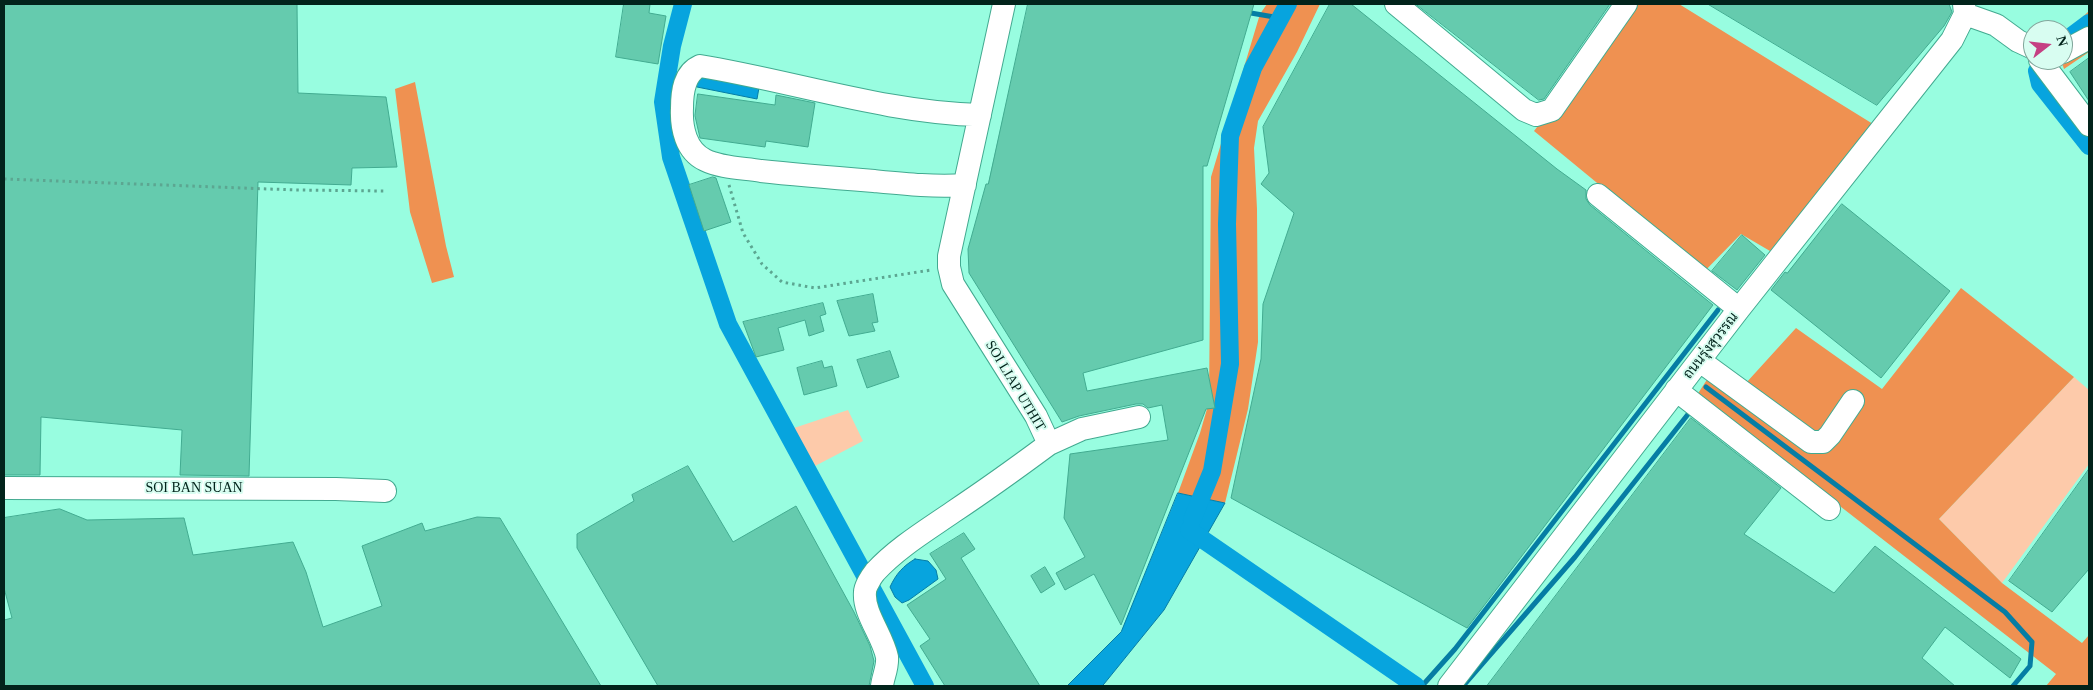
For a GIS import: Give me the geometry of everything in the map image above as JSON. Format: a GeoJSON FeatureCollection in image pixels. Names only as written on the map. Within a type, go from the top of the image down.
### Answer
{"type":"FeatureCollection","features":[{"type":"Feature","properties":{"kind":"street","name":"SOI LIAP UTHIT"},"geometry":{"type":"LineString","coordinates":[[882,686],[887,671],[887,658],[884,643],[866,604],[869,583],[887,561],[1049,444],[1036,416],[953,284],[949,267],[949,256],[1004,4]]}},
{"type":"Feature","properties":{"kind":"street"},"geometry":{"type":"LineString","coordinates":[[1396,4],[1524,110],[1536,115],[1552,110],[1626,4]]}},
{"type":"Feature","properties":{"kind":"street"},"geometry":{"type":"LineString","coordinates":[[1965,9],[1996,25],[2023,44]]}},
{"type":"Feature","properties":{"kind":"street","name":"ถนนรุ่งสุวรรณ"},"geometry":{"type":"LineString","coordinates":[[1449,686],[1676,390],[1952,40],[1965,9]]}},
{"type":"Feature","properties":{"kind":"street"},"geometry":{"type":"LineString","coordinates":[[2073,47],[2089,38]]}},
{"type":"Feature","properties":{"kind":"street"},"geometry":{"type":"LineString","coordinates":[[965,185],[936,187],[791,174],[706,161],[696,154],[686,142],[682,125],[682,107],[687,75],[700,66],[908,109],[947,115],[980,116]]}},
{"type":"Feature","properties":{"kind":"street"},"geometry":{"type":"LineString","coordinates":[[2048,70],[2089,125]]}},
{"type":"Feature","properties":{"kind":"street"},"geometry":{"type":"LineString","coordinates":[[1598,195],[1740,309]]}},
{"type":"Feature","properties":{"kind":"street"},"geometry":{"type":"LineString","coordinates":[[1700,361],[1811,442],[1823,442],[1830,435],[1853,401]]}},
{"type":"Feature","properties":{"kind":"street"},"geometry":{"type":"LineString","coordinates":[[1676,390],[1829,509]]}},
{"type":"Feature","properties":{"kind":"street"},"geometry":{"type":"LineString","coordinates":[[1049,444],[1082,430],[1139,417]]}},
{"type":"Feature","properties":{"kind":"street","name":"SOI BAN SUAN"},"geometry":{"type":"LineString","coordinates":[[4,488],[336,489],[385,491]]}},
{"type":"Feature","properties":{"kind":"path"},"geometry":{"type":"LineString","coordinates":[[723,165],[743,233],[762,264],[782,282],[815,288],[949,267]]}},
{"type":"Feature","properties":{"kind":"path"},"geometry":{"type":"LineString","coordinates":[[4,180],[296,190],[384,191]]}},
{"type":"Feature","properties":{"kind":"shaded area"},"geometry":{"type":"Polygon","coordinates":[[[1267,4],[1320,4],[1297,52],[1258,121],[1254,148],[1257,209],[1258,342],[1248,409],[1225,503],[1178,493],[1209,402],[1211,177],[1260,14],[1267,4]]]}},
{"type":"Feature","properties":{"kind":"shaded area"},"geometry":{"type":"Polygon","coordinates":[[[1633,4],[1679,4],[1873,124],[1770,251],[1741,234],[1696,280],[1602,187],[1534,131],[1633,4]]]}},
{"type":"Feature","properties":{"kind":"shaded area"},"geometry":{"type":"Polygon","coordinates":[[[2089,11],[2089,52],[2073,63],[2073,26],[2089,11]]]}},
{"type":"Feature","properties":{"kind":"shaded area"},"geometry":{"type":"Polygon","coordinates":[[[415,82],[446,246],[454,277],[432,283],[410,212],[395,89],[415,82]]]}},
{"type":"Feature","properties":{"kind":"shaded area"},"geometry":{"type":"Polygon","coordinates":[[[1961,288],[2074,377],[1939,519],[2002,583],[2082,643],[2089,635],[2089,686],[2046,686],[2056,674],[1697,395],[1710,375],[1736,394],[1796,328],[1882,389],[1961,288]]]}},
{"type":"Feature","properties":{"kind":"shaded area"},"geometry":{"type":"Polygon","coordinates":[[[2074,377],[2089,390],[2089,464],[2002,583],[1939,519],[2074,377]]]}},
{"type":"Feature","properties":{"kind":"shaded area"},"geometry":{"type":"Polygon","coordinates":[[[848,410],[863,441],[815,466],[791,429],[848,410]]]}},
{"type":"Feature","properties":{"kind":"water"},"geometry":{"type":"Polygon","coordinates":[[[700,70],[760,82],[757,99],[697,87],[700,70]]]}},
{"type":"Feature","properties":{"kind":"water"},"geometry":{"type":"Polygon","coordinates":[[[1178,493],[1225,503],[1164,610],[1104,684],[1102,686],[1067,686],[1121,632],[1178,493]]]}},
{"type":"Feature","properties":{"kind":"water"},"geometry":{"type":"Polygon","coordinates":[[[915,559],[928,561],[936,570],[938,579],[902,603],[895,597],[890,587],[900,571],[915,559]]]}},
{"type":"Feature","properties":{"kind":"building"},"geometry":{"type":"Polygon","coordinates":[[[4,4],[297,4],[298,93],[386,97],[397,167],[352,168],[351,185],[258,182],[249,476],[180,475],[182,430],[41,417],[40,475],[4,475],[4,4]]]}},
{"type":"Feature","properties":{"kind":"building"},"geometry":{"type":"Polygon","coordinates":[[[624,4],[650,4],[649,13],[666,16],[658,64],[616,57],[624,4]]]}},
{"type":"Feature","properties":{"kind":"building"},"geometry":{"type":"Polygon","coordinates":[[[1028,4],[1254,4],[1207,166],[1203,166],[1203,340],[1083,373],[1087,391],[1207,368],[1215,408],[1206,409],[1121,625],[1094,574],[1065,590],[1056,573],[1085,557],[1064,518],[1070,454],[1168,440],[1162,405],[1148,408],[1143,404],[1136,404],[1079,416],[1062,422],[969,273],[968,249],[986,184],[988,184],[1028,4]]]}},
{"type":"Feature","properties":{"kind":"building"},"geometry":{"type":"Polygon","coordinates":[[[1330,4],[1351,4],[1557,169],[1586,190],[1586,199],[1590,205],[1713,305],[1467,628],[1231,498],[1261,359],[1263,304],[1294,213],[1261,184],[1269,173],[1263,127],[1330,4]]]}},
{"type":"Feature","properties":{"kind":"building"},"geometry":{"type":"Polygon","coordinates":[[[1416,4],[1610,4],[1544,99],[1539,100],[1416,4]]]}},
{"type":"Feature","properties":{"kind":"building"},"geometry":{"type":"Polygon","coordinates":[[[1708,4],[1949,4],[1952,12],[1944,26],[1877,105],[1708,4]]]}},
{"type":"Feature","properties":{"kind":"building"},"geometry":{"type":"Polygon","coordinates":[[[2089,58],[2089,101],[2070,72],[2089,58]]]}},
{"type":"Feature","properties":{"kind":"building"},"geometry":{"type":"Polygon","coordinates":[[[698,94],[775,105],[776,95],[815,103],[808,147],[766,141],[765,147],[700,138],[695,116],[698,94]]]}},
{"type":"Feature","properties":{"kind":"building"},"geometry":{"type":"Polygon","coordinates":[[[713,177],[716,178],[731,222],[704,231],[689,185],[713,177]]]}},
{"type":"Feature","properties":{"kind":"building"},"geometry":{"type":"Polygon","coordinates":[[[1842,204],[1950,291],[1881,378],[1771,290],[1785,272],[1787,273],[1842,204]]]}},
{"type":"Feature","properties":{"kind":"building"},"geometry":{"type":"Polygon","coordinates":[[[1742,235],[1765,255],[1737,290],[1712,271],[1742,235]]]}},
{"type":"Feature","properties":{"kind":"building"},"geometry":{"type":"Polygon","coordinates":[[[873,294],[878,322],[872,323],[875,331],[849,336],[837,301],[873,294]]]}},
{"type":"Feature","properties":{"kind":"building"},"geometry":{"type":"Polygon","coordinates":[[[823,303],[826,314],[820,316],[824,331],[809,336],[805,320],[778,328],[784,350],[756,357],[743,322],[823,303]]]}},
{"type":"Feature","properties":{"kind":"building"},"geometry":{"type":"Polygon","coordinates":[[[890,351],[899,377],[867,388],[857,360],[890,351]]]}},
{"type":"Feature","properties":{"kind":"building"},"geometry":{"type":"Polygon","coordinates":[[[822,361],[824,368],[832,366],[837,386],[804,395],[797,368],[822,361]]]}},
{"type":"Feature","properties":{"kind":"building"},"geometry":{"type":"Polygon","coordinates":[[[1691,418],[1781,488],[1744,534],[1834,593],[1875,546],[2021,659],[2010,678],[1945,627],[1922,658],[1955,686],[1487,686],[1691,418]]]}},
{"type":"Feature","properties":{"kind":"building"},"geometry":{"type":"Polygon","coordinates":[[[688,466],[733,542],[796,506],[854,612],[870,646],[874,661],[869,686],[658,686],[577,548],[577,534],[634,501],[632,495],[688,466]]]}},
{"type":"Feature","properties":{"kind":"building"},"geometry":{"type":"Polygon","coordinates":[[[2089,469],[2089,569],[2052,612],[2009,581],[2089,469]]]}},
{"type":"Feature","properties":{"kind":"building"},"geometry":{"type":"Polygon","coordinates":[[[60,509],[87,520],[184,518],[193,555],[293,542],[306,572],[323,627],[382,606],[362,546],[422,523],[425,531],[477,517],[500,518],[601,686],[4,686],[4,620],[12,618],[4,588],[4,518],[60,509]]]}},
{"type":"Feature","properties":{"kind":"building"},"geometry":{"type":"Polygon","coordinates":[[[964,533],[975,549],[961,558],[1040,686],[945,686],[920,646],[930,639],[907,605],[946,579],[930,554],[964,533]]]}},
{"type":"Feature","properties":{"kind":"building"},"geometry":{"type":"Polygon","coordinates":[[[1045,567],[1055,584],[1041,593],[1031,576],[1045,567]]]}},
{"type":"Feature","properties":{"kind":"waterway"},"geometry":{"type":"LineString","coordinates":[[683,4],[672,46],[663,102],[671,157],[728,324],[925,686]]}},
{"type":"Feature","properties":{"kind":"waterway"},"geometry":{"type":"LineString","coordinates":[[1192,520],[1212,471],[1230,364],[1227,224],[1230,136],[1253,68],[1288,4]]}},
{"type":"Feature","properties":{"kind":"waterway"},"geometry":{"type":"LineString","coordinates":[[1245,12],[1280,18]]}},
{"type":"Feature","properties":{"kind":"waterway"},"geometry":{"type":"LineString","coordinates":[[2073,35],[2089,23]]}},
{"type":"Feature","properties":{"kind":"waterway"},"geometry":{"type":"LineString","coordinates":[[2037,71],[2040,84],[2089,146]]}},
{"type":"Feature","properties":{"kind":"waterway"},"geometry":{"type":"LineString","coordinates":[[1422,686],[1455,649],[1718,310]]}},
{"type":"Feature","properties":{"kind":"waterway"},"geometry":{"type":"LineString","coordinates":[[1706,387],[2005,612],[2032,642],[2030,666],[2013,686]]}},
{"type":"Feature","properties":{"kind":"waterway"},"geometry":{"type":"LineString","coordinates":[[1463,686],[1575,557],[1689,413]]}},
{"type":"Feature","properties":{"kind":"waterway"},"geometry":{"type":"LineString","coordinates":[[1189,530],[1416,686]]}}]}
